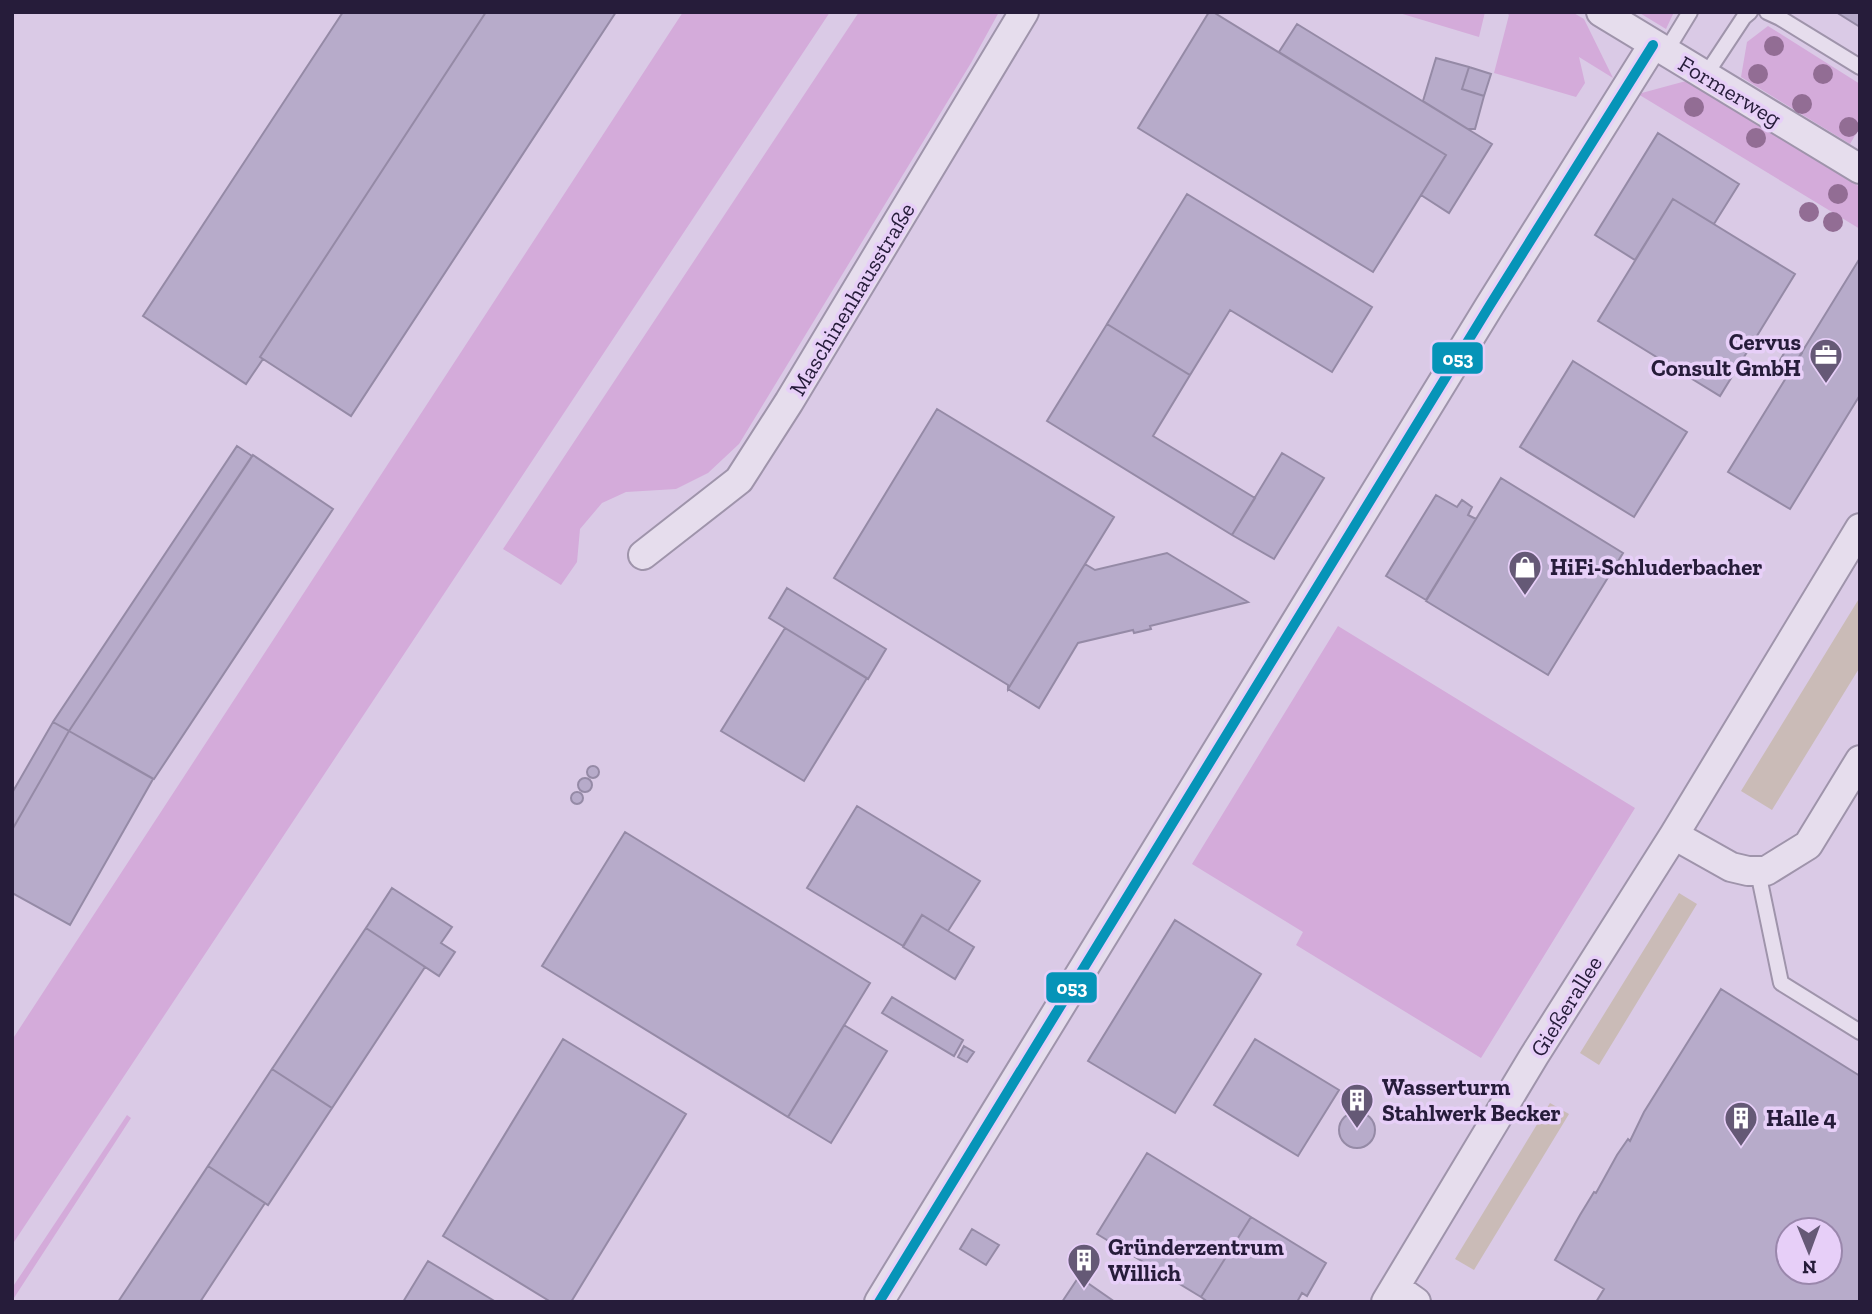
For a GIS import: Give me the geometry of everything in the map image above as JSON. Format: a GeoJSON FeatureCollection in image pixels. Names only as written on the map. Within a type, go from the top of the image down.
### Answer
{"type":"FeatureCollection","features":[{"type":"Feature","properties":{"kind":"street","name":"Maschinenhausstraße"},"geometry":{"type":"LineString","coordinates":[[643,555],[739,480],[789,402],[1024,12]]}},
{"type":"Feature","properties":{"kind":"street","name":"Formerweg"},"geometry":{"type":"LineString","coordinates":[[1601,12],[1860,169]]}},
{"type":"Feature","properties":{"kind":"street"},"geometry":{"type":"LineString","coordinates":[[879,1302],[1490,305],[1659,49]]}},
{"type":"Feature","properties":{"kind":"street","name":"Gießerallee"},"geometry":{"type":"LineString","coordinates":[[1399,1297],[1534,1056],[1674,835],[1860,528]]}},
{"type":"Feature","properties":{"kind":"street"},"geometry":{"type":"LineString","coordinates":[[1674,835],[1726,865],[1758,872],[1766,871],[1808,845],[1860,761]]}},
{"type":"Feature","properties":{"kind":"lane"},"geometry":{"type":"LineString","coordinates":[[1659,49],[1690,12]]}},
{"type":"Feature","properties":{"kind":"lane"},"geometry":{"type":"LineString","coordinates":[[1705,76],[1750,12]]}},
{"type":"Feature","properties":{"kind":"lane"},"geometry":{"type":"LineString","coordinates":[[1767,12],[1860,67]]}},
{"type":"Feature","properties":{"kind":"lane"},"geometry":{"type":"LineString","coordinates":[[1758,872],[1781,983],[1860,1032]]}},
{"type":"Feature","properties":{"kind":"shaded area"},"geometry":{"type":"Polygon","coordinates":[[[683,12],[830,12],[12,1245],[12,1040],[683,12]]]}},
{"type":"Feature","properties":{"kind":"shaded area"},"geometry":{"type":"Polygon","coordinates":[[[859,12],[999,12],[971,63],[739,444],[708,473],[676,489],[626,492],[602,503],[580,529],[577,562],[561,585],[503,549],[859,12]]]}},
{"type":"Feature","properties":{"kind":"shaded area"},"geometry":{"type":"Polygon","coordinates":[[[1396,12],[1485,12],[1479,37],[1396,12]]]}},
{"type":"Feature","properties":{"kind":"shaded area"},"geometry":{"type":"Polygon","coordinates":[[[1506,12],[1572,12],[1584,19],[1613,78],[1579,57],[1585,83],[1576,97],[1494,73],[1509,15],[1506,12]]]}},
{"type":"Feature","properties":{"kind":"shaded area"},"geometry":{"type":"Polygon","coordinates":[[[1638,12],[1674,12],[1666,29],[1638,12]]]}},
{"type":"Feature","properties":{"kind":"shaded area"},"geometry":{"type":"Polygon","coordinates":[[[1768,26],[1860,84],[1860,127],[1850,144],[1741,77],[1747,42],[1768,26]]]}},
{"type":"Feature","properties":{"kind":"shaded area"},"geometry":{"type":"Polygon","coordinates":[[[1686,81],[1860,187],[1860,229],[1638,94],[1686,81]]]}},
{"type":"Feature","properties":{"kind":"shaded area"},"geometry":{"type":"Polygon","coordinates":[[[1860,597],[1860,667],[1772,810],[1741,791],[1860,597]]]}},
{"type":"Feature","properties":{"kind":"shaded area"},"geometry":{"type":"Polygon","coordinates":[[[1338,626],[1635,808],[1481,1058],[1296,945],[1303,932],[1192,864],[1338,626]]]}},
{"type":"Feature","properties":{"kind":"shaded area"},"geometry":{"type":"Polygon","coordinates":[[[1679,893],[1697,904],[1599,1065],[1580,1053],[1679,893]]]}},
{"type":"Feature","properties":{"kind":"shaded area"},"geometry":{"type":"Polygon","coordinates":[[[1550,1103],[1569,1114],[1474,1270],[1455,1259],[1550,1103]]]}},
{"type":"Feature","properties":{"kind":"shaded area"},"geometry":{"type":"Polygon","coordinates":[[[127,1115],[131,1118],[12,1301],[12,1288],[127,1115]]]}},
{"type":"Feature","properties":{"kind":"building"},"geometry":{"type":"Polygon","coordinates":[[[343,12],[486,12],[260,357],[263,359],[246,384],[143,316],[343,12]]]}},
{"type":"Feature","properties":{"kind":"building"},"geometry":{"type":"Polygon","coordinates":[[[486,12],[616,12],[351,416],[260,357],[486,12]]]}},
{"type":"Feature","properties":{"kind":"building"},"geometry":{"type":"Polygon","coordinates":[[[1209,12],[1446,155],[1373,272],[1138,128],[1209,12]]]}},
{"type":"Feature","properties":{"kind":"building"},"geometry":{"type":"Polygon","coordinates":[[[1836,12],[1860,12],[1860,27],[1836,12]]]}},
{"type":"Feature","properties":{"kind":"building"},"geometry":{"type":"Polygon","coordinates":[[[1297,24],[1492,144],[1449,213],[1421,195],[1446,155],[1279,52],[1297,24]]]}},
{"type":"Feature","properties":{"kind":"building"},"geometry":{"type":"Polygon","coordinates":[[[1436,58],[1469,67],[1462,89],[1484,96],[1475,129],[1468,129],[1423,101],[1436,58]]]}},
{"type":"Feature","properties":{"kind":"building"},"geometry":{"type":"Polygon","coordinates":[[[1469,67],[1491,74],[1484,96],[1462,89],[1469,67]]]}},
{"type":"Feature","properties":{"kind":"building"},"geometry":{"type":"Polygon","coordinates":[[[1658,133],[1739,184],[1714,224],[1673,199],[1635,260],[1595,235],[1658,133]]]}},
{"type":"Feature","properties":{"kind":"building"},"geometry":{"type":"Polygon","coordinates":[[[1187,194],[1372,307],[1332,372],[1230,310],[1190,375],[1107,324],[1187,194]]]}},
{"type":"Feature","properties":{"kind":"building"},"geometry":{"type":"Polygon","coordinates":[[[1673,199],[1795,274],[1720,396],[1598,321],[1673,199]]]}},
{"type":"Feature","properties":{"kind":"building"},"geometry":{"type":"Polygon","coordinates":[[[1860,258],[1860,395],[1790,509],[1728,472],[1860,258]]]}},
{"type":"Feature","properties":{"kind":"building"},"geometry":{"type":"Polygon","coordinates":[[[1107,324],[1190,375],[1153,436],[1255,498],[1232,535],[1047,421],[1107,324]]]}},
{"type":"Feature","properties":{"kind":"building"},"geometry":{"type":"Polygon","coordinates":[[[1789,345],[1802,353],[1786,377],[1774,370],[1789,345]]]}},
{"type":"Feature","properties":{"kind":"building"},"geometry":{"type":"Polygon","coordinates":[[[1573,361],[1687,432],[1634,517],[1520,447],[1573,361]]]}},
{"type":"Feature","properties":{"kind":"building"},"geometry":{"type":"Polygon","coordinates":[[[937,409],[1114,517],[1008,689],[1008,685],[834,578],[937,409]]]}},
{"type":"Feature","properties":{"kind":"building"},"geometry":{"type":"Polygon","coordinates":[[[237,446],[252,456],[69,731],[53,722],[237,446]]]}},
{"type":"Feature","properties":{"kind":"building"},"geometry":{"type":"Polygon","coordinates":[[[1282,453],[1324,478],[1274,559],[1232,535],[1282,453]]]}},
{"type":"Feature","properties":{"kind":"building"},"geometry":{"type":"Polygon","coordinates":[[[253,455],[333,509],[154,779],[69,731],[253,455]]]}},
{"type":"Feature","properties":{"kind":"building"},"geometry":{"type":"Polygon","coordinates":[[[1501,478],[1623,553],[1548,675],[1426,601],[1501,478]]]}},
{"type":"Feature","properties":{"kind":"building"},"geometry":{"type":"Polygon","coordinates":[[[1436,495],[1457,507],[1462,500],[1472,507],[1468,515],[1476,519],[1426,600],[1386,576],[1436,495]]]}},
{"type":"Feature","properties":{"kind":"building"},"geometry":{"type":"Polygon","coordinates":[[[1167,553],[1248,602],[1150,626],[1151,629],[1134,633],[1133,630],[1078,643],[1039,708],[1008,689],[1085,564],[1095,570],[1167,553]]]}},
{"type":"Feature","properties":{"kind":"building"},"geometry":{"type":"Polygon","coordinates":[[[787,588],[886,649],[868,679],[769,618],[787,588]]]}},
{"type":"Feature","properties":{"kind":"building"},"geometry":{"type":"Polygon","coordinates":[[[785,628],[867,678],[804,781],[721,731],[785,628]]]}},
{"type":"Feature","properties":{"kind":"building"},"geometry":{"type":"Polygon","coordinates":[[[53,722],[69,731],[12,830],[12,793],[53,722]]]}},
{"type":"Feature","properties":{"kind":"building"},"geometry":{"type":"Polygon","coordinates":[[[69,731],[153,779],[70,925],[12,893],[12,830],[69,731]]]}},
{"type":"Feature","properties":{"kind":"building"},"geometry":{"type":"Polygon","coordinates":[[[588,767],[598,767],[598,777],[588,777],[588,767]]]}},
{"type":"Feature","properties":{"kind":"building"},"geometry":{"type":"Polygon","coordinates":[[[585,778],[590,780],[590,790],[585,792],[580,790],[578,785],[580,780],[585,778]]]}},
{"type":"Feature","properties":{"kind":"building"},"geometry":{"type":"Polygon","coordinates":[[[572,793],[582,793],[582,803],[572,803],[572,793]]]}},
{"type":"Feature","properties":{"kind":"building"},"geometry":{"type":"Polygon","coordinates":[[[857,806],[980,881],[948,931],[922,915],[903,946],[807,888],[857,806]]]}},
{"type":"Feature","properties":{"kind":"building"},"geometry":{"type":"Polygon","coordinates":[[[625,832],[870,983],[788,1117],[542,966],[625,832]]]}},
{"type":"Feature","properties":{"kind":"building"},"geometry":{"type":"Polygon","coordinates":[[[392,888],[452,927],[441,943],[455,952],[439,976],[366,928],[392,888]]]}},
{"type":"Feature","properties":{"kind":"building"},"geometry":{"type":"Polygon","coordinates":[[[922,915],[974,947],[955,979],[903,947],[922,915]]]}},
{"type":"Feature","properties":{"kind":"building"},"geometry":{"type":"Polygon","coordinates":[[[1175,920],[1261,974],[1175,1113],[1088,1061],[1175,920]]]}},
{"type":"Feature","properties":{"kind":"building"},"geometry":{"type":"Polygon","coordinates":[[[366,928],[425,967],[332,1108],[272,1069],[366,928]]]}},
{"type":"Feature","properties":{"kind":"building","name":"Halle 4"},"geometry":{"type":"Polygon","coordinates":[[[1721,989],[1860,1076],[1860,1302],[1596,1302],[1604,1289],[1555,1260],[1617,1155],[1628,1139],[1630,1141],[1644,1112],[1721,989]]]}},
{"type":"Feature","properties":{"kind":"building"},"geometry":{"type":"Polygon","coordinates":[[[892,997],[963,1040],[954,1056],[882,1013],[892,997]]]}},
{"type":"Feature","properties":{"kind":"building"},"geometry":{"type":"Polygon","coordinates":[[[844,1025],[887,1051],[831,1143],[788,1117],[844,1025]]]}},
{"type":"Feature","properties":{"kind":"building"},"geometry":{"type":"Polygon","coordinates":[[[563,1039],[686,1114],[571,1302],[551,1302],[443,1236],[563,1039]]]}},
{"type":"Feature","properties":{"kind":"building"},"geometry":{"type":"Polygon","coordinates":[[[1255,1039],[1339,1090],[1298,1156],[1214,1105],[1255,1039]]]}},
{"type":"Feature","properties":{"kind":"building"},"geometry":{"type":"Polygon","coordinates":[[[964,1046],[974,1052],[967,1062],[958,1057],[964,1046]]]}},
{"type":"Feature","properties":{"kind":"building"},"geometry":{"type":"Polygon","coordinates":[[[272,1069],[332,1108],[268,1205],[208,1166],[272,1069]]]}},
{"type":"Feature","properties":{"kind":"building","name":"Wasserturm Stahlwerk Becker"},"geometry":{"type":"Polygon","coordinates":[[[1357,1112],[1370,1117],[1375,1130],[1370,1143],[1357,1148],[1344,1143],[1339,1130],[1344,1117],[1357,1112]]]}},
{"type":"Feature","properties":{"kind":"building"},"geometry":{"type":"Polygon","coordinates":[[[1147,1153],[1251,1217],[1201,1297],[1097,1234],[1147,1153]]]}},
{"type":"Feature","properties":{"kind":"building"},"geometry":{"type":"Polygon","coordinates":[[[208,1166],[265,1203],[200,1302],[118,1302],[208,1166]]]}},
{"type":"Feature","properties":{"kind":"building"},"geometry":{"type":"Polygon","coordinates":[[[1251,1217],[1326,1263],[1307,1296],[1302,1293],[1297,1302],[1208,1302],[1201,1297],[1251,1217]]]}},
{"type":"Feature","properties":{"kind":"building"},"geometry":{"type":"Polygon","coordinates":[[[972,1229],[999,1245],[986,1265],[960,1249],[972,1229]]]}},
{"type":"Feature","properties":{"kind":"building"},"geometry":{"type":"Polygon","coordinates":[[[428,1261],[496,1302],[403,1302],[428,1261]]]}},
{"type":"Feature","properties":{"kind":"building","name":"Gründerzentrum Willich"},"geometry":{"type":"Polygon","coordinates":[[[1080,1275],[1082,1279],[1115,1302],[1062,1302],[1080,1275]]]}},
{"type":"Feature","properties":{"kind":"transit line","name":"053"},"geometry":{"type":"LineString","coordinates":[[879,1302],[1490,305],[1653,45]]}},
{"type":"Feature","properties":{"kind":"place","name":"Cervus Consult GmbH"},"geometry":{"type":"Point","coordinates":[1826,385]}},
{"type":"Feature","properties":{"kind":"place","name":"HiFi-Schluderbacher"},"geometry":{"type":"Point","coordinates":[1525,597]}},
{"type":"Feature","properties":{"kind":"place","name":"Wasserturm Stahlwerk Becker"},"geometry":{"type":"Point","coordinates":[1357,1130]}},
{"type":"Feature","properties":{"kind":"place","name":"Halle 4"},"geometry":{"type":"Point","coordinates":[1741,1148]}},
{"type":"Feature","properties":{"kind":"place","name":"Gründerzentrum Willich"},"geometry":{"type":"Point","coordinates":[1084,1290]}}]}
